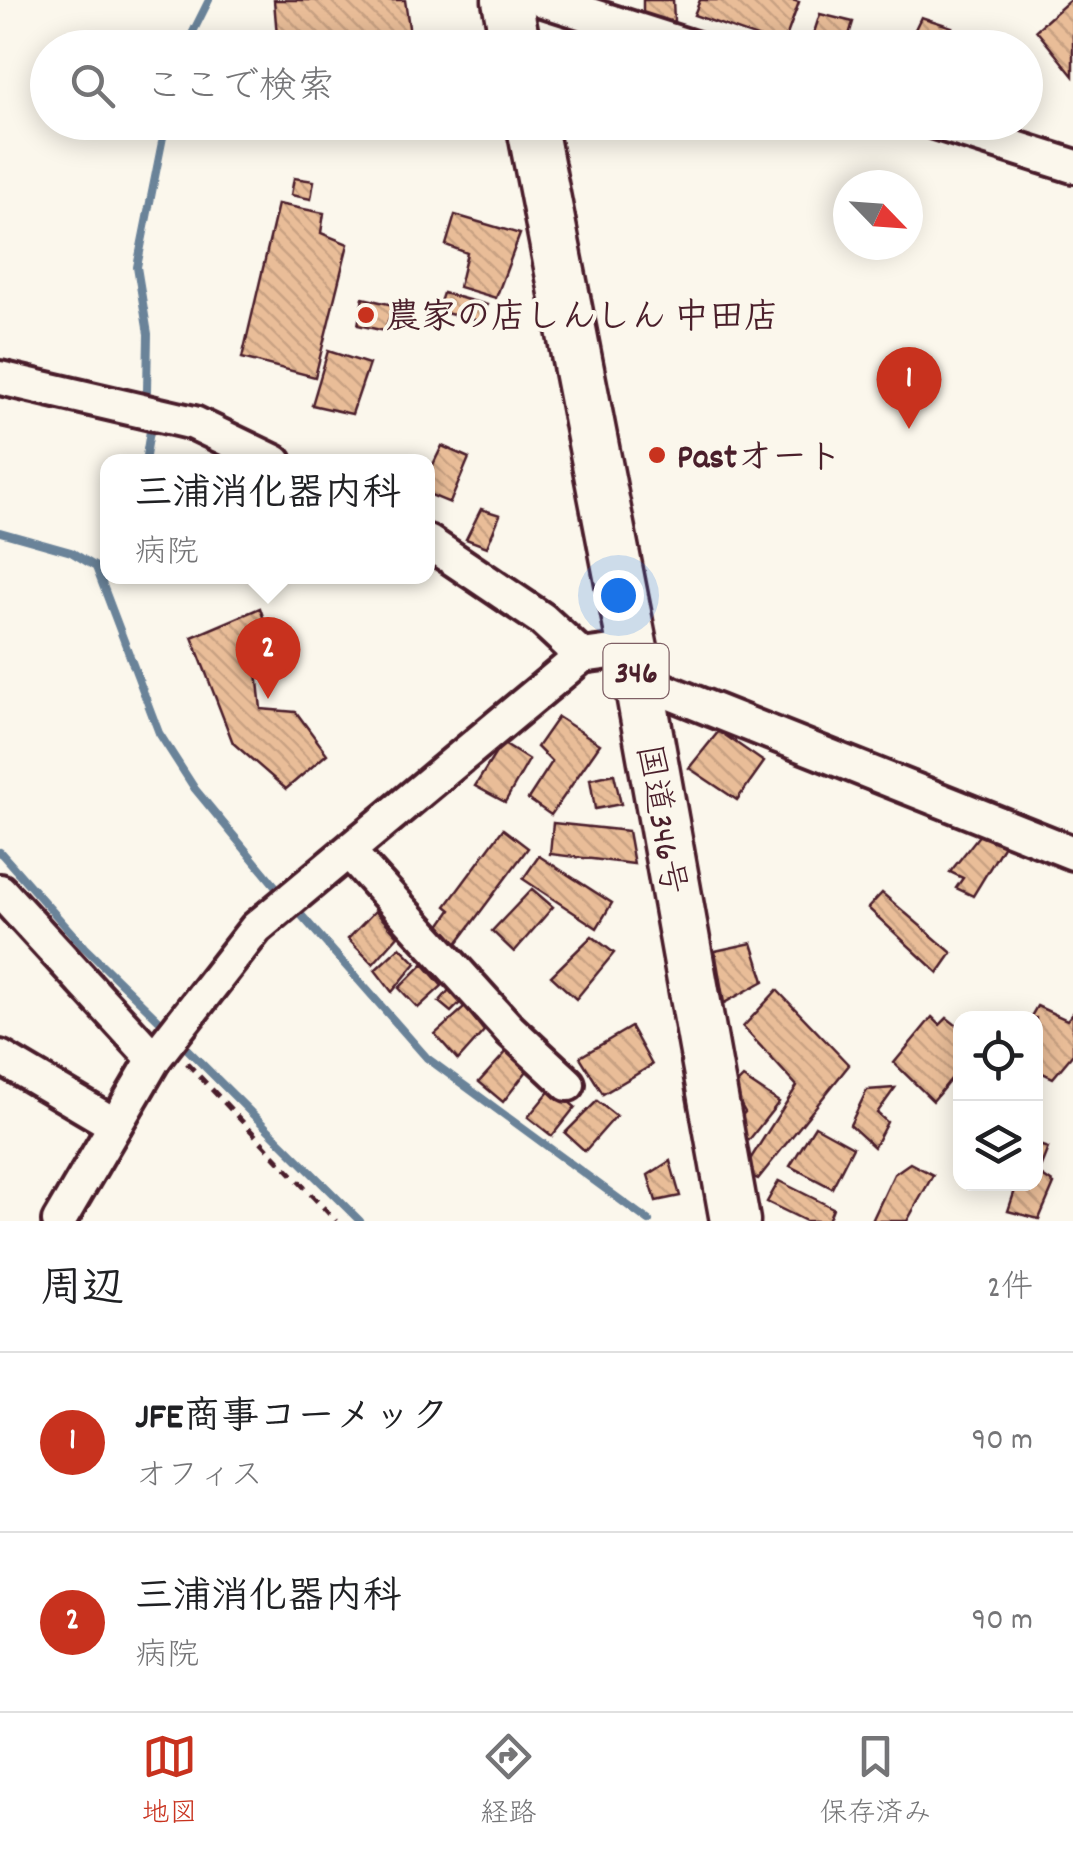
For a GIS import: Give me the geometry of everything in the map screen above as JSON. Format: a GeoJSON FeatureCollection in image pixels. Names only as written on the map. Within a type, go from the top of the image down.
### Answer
{"type":"FeatureCollection","features":[{"type":"Feature","properties":{"kind":"highway"},"geometry":{"type":"LineString","coordinates":[[506,0],[512,30]]}},
{"type":"Feature","properties":{"kind":"highway","name":"国道346号"},"geometry":{"type":"LineString","coordinates":[[534,140],[740,1217]]}},
{"type":"Feature","properties":{"kind":"street"},"geometry":{"type":"LineString","coordinates":[[542,0],[637,30]]}},
{"type":"Feature","properties":{"kind":"street"},"geometry":{"type":"LineString","coordinates":[[991,140],[1073,166]]}},
{"type":"Feature","properties":{"kind":"street"},"geometry":{"type":"LineString","coordinates":[[0,378],[194,423],[258,454]]}},
{"type":"Feature","properties":{"kind":"street"},"geometry":{"type":"LineString","coordinates":[[435,547],[542,619],[582,656],[636,664],[1073,852]]}},
{"type":"Feature","properties":{"kind":"street"},"geometry":{"type":"LineString","coordinates":[[59,1221],[160,1051],[256,928],[582,656]]}},
{"type":"Feature","properties":{"kind":"street"},"geometry":{"type":"LineString","coordinates":[[350,853],[510,1030],[568,1084]]}},
{"type":"Feature","properties":{"kind":"street"},"geometry":{"type":"LineString","coordinates":[[0,891],[160,1051]]}},
{"type":"Feature","properties":{"kind":"street"},"geometry":{"type":"LineString","coordinates":[[0,1057],[115,1125]]}},
{"type":"Feature","properties":{"kind":"path"},"geometry":{"type":"LineString","coordinates":[[160,1051],[336,1221]]}},
{"type":"Feature","properties":{"kind":"building"},"geometry":{"type":"Polygon","coordinates":[[[274,0],[405,0],[409,30],[276,30],[274,0]]]}},
{"type":"Feature","properties":{"kind":"building"},"geometry":{"type":"Polygon","coordinates":[[[643,0],[673,0],[674,21],[643,22],[643,0]]]}},
{"type":"Feature","properties":{"kind":"building"},"geometry":{"type":"Polygon","coordinates":[[[700,0],[799,2],[789,30],[737,30],[694,15],[700,0]]]}},
{"type":"Feature","properties":{"kind":"building"},"geometry":{"type":"Polygon","coordinates":[[[1073,0],[1073,76],[1043,39],[1043,30],[1036,30],[1073,0]]]}},
{"type":"Feature","properties":{"kind":"building"},"geometry":{"type":"Polygon","coordinates":[[[820,14],[853,22],[851,30],[815,30],[820,14]]]}},
{"type":"Feature","properties":{"kind":"building"},"geometry":{"type":"Polygon","coordinates":[[[921,17],[952,27],[951,30],[915,30],[921,17]]]}},
{"type":"Feature","properties":{"kind":"building"},"geometry":{"type":"Polygon","coordinates":[[[294,178],[314,181],[311,199],[291,195],[294,178]]]}},
{"type":"Feature","properties":{"kind":"building"},"geometry":{"type":"Polygon","coordinates":[[[278,204],[324,213],[321,233],[348,244],[315,377],[242,358],[278,204]]]}},
{"type":"Feature","properties":{"kind":"building"},"geometry":{"type":"Polygon","coordinates":[[[455,215],[520,234],[496,298],[459,287],[467,253],[446,245],[455,215]]]}},
{"type":"Feature","properties":{"kind":"building"},"geometry":{"type":"Polygon","coordinates":[[[443,293],[487,305],[483,322],[437,311],[443,293]]]}},
{"type":"Feature","properties":{"kind":"building"},"geometry":{"type":"Polygon","coordinates":[[[363,298],[393,305],[385,331],[358,325],[363,298]]]}},
{"type":"Feature","properties":{"kind":"building"},"geometry":{"type":"Polygon","coordinates":[[[328,351],[369,364],[352,414],[312,405],[328,351]]]}},
{"type":"Feature","properties":{"kind":"building"},"geometry":{"type":"Polygon","coordinates":[[[442,446],[469,458],[450,503],[435,497],[435,460],[442,446]]]}},
{"type":"Feature","properties":{"kind":"building"},"geometry":{"type":"Polygon","coordinates":[[[481,509],[500,515],[487,547],[466,539],[481,509]]]}},
{"type":"Feature","properties":{"kind":"building"},"geometry":{"type":"Polygon","coordinates":[[[260,608],[273,646],[256,663],[261,709],[296,712],[327,754],[286,789],[233,743],[192,637],[260,608]]]}},
{"type":"Feature","properties":{"kind":"building"},"geometry":{"type":"Polygon","coordinates":[[[558,717],[600,744],[551,815],[528,799],[552,762],[537,747],[558,717]]]}},
{"type":"Feature","properties":{"kind":"building"},"geometry":{"type":"Polygon","coordinates":[[[719,731],[764,762],[737,800],[689,768],[719,731]]]}},
{"type":"Feature","properties":{"kind":"building"},"geometry":{"type":"Polygon","coordinates":[[[502,743],[529,760],[505,802],[475,786],[502,743]]]}},
{"type":"Feature","properties":{"kind":"building"},"geometry":{"type":"Polygon","coordinates":[[[614,774],[621,804],[595,809],[590,779],[614,774]]]}},
{"type":"Feature","properties":{"kind":"building"},"geometry":{"type":"Polygon","coordinates":[[[553,823],[628,831],[634,864],[550,854],[553,823]]]}},
{"type":"Feature","properties":{"kind":"building"},"geometry":{"type":"Polygon","coordinates":[[[503,829],[528,848],[455,946],[437,930],[451,910],[446,906],[503,829]]]}},
{"type":"Feature","properties":{"kind":"building"},"geometry":{"type":"Polygon","coordinates":[[[981,833],[1004,845],[973,896],[956,888],[963,878],[950,872],[981,833]]]}},
{"type":"Feature","properties":{"kind":"building"},"geometry":{"type":"Polygon","coordinates":[[[539,856],[612,903],[597,928],[523,879],[539,856]]]}},
{"type":"Feature","properties":{"kind":"building"},"geometry":{"type":"Polygon","coordinates":[[[532,889],[553,907],[514,952],[492,931],[532,889]]]}},
{"type":"Feature","properties":{"kind":"building"},"geometry":{"type":"Polygon","coordinates":[[[882,893],[952,953],[938,973],[868,908],[882,893]]]}},
{"type":"Feature","properties":{"kind":"building"},"geometry":{"type":"Polygon","coordinates":[[[375,911],[398,936],[373,964],[348,939],[375,911]]]}},
{"type":"Feature","properties":{"kind":"building"},"geometry":{"type":"Polygon","coordinates":[[[592,936],[614,953],[576,999],[551,976],[592,936]]]}},
{"type":"Feature","properties":{"kind":"building"},"geometry":{"type":"Polygon","coordinates":[[[752,943],[764,981],[724,1003],[715,951],[752,943]]]}},
{"type":"Feature","properties":{"kind":"building"},"geometry":{"type":"Polygon","coordinates":[[[400,947],[416,963],[392,992],[375,970],[400,947]]]}},
{"type":"Feature","properties":{"kind":"building"},"geometry":{"type":"Polygon","coordinates":[[[423,964],[442,986],[418,1008],[399,988],[423,964]]]}},
{"type":"Feature","properties":{"kind":"building"},"geometry":{"type":"Polygon","coordinates":[[[454,984],[467,996],[451,1012],[439,1002],[454,984]]]}},
{"type":"Feature","properties":{"kind":"building"},"geometry":{"type":"Polygon","coordinates":[[[777,990],[849,1065],[758,1179],[742,1172],[797,1086],[743,1027],[777,990]]]}},
{"type":"Feature","properties":{"kind":"building"},"geometry":{"type":"Polygon","coordinates":[[[1037,1006],[1067,1020],[1073,1013],[1073,1054],[1053,1078],[1043,1073],[1043,1011],[1034,1011],[1037,1006]]]}},
{"type":"Feature","properties":{"kind":"building"},"geometry":{"type":"Polygon","coordinates":[[[465,1007],[484,1031],[458,1060],[435,1034],[465,1007]]]}},
{"type":"Feature","properties":{"kind":"building"},"geometry":{"type":"Polygon","coordinates":[[[932,1017],[940,1025],[947,1018],[953,1023],[953,1077],[933,1101],[894,1063],[932,1017]]]}},
{"type":"Feature","properties":{"kind":"building"},"geometry":{"type":"Polygon","coordinates":[[[631,1027],[652,1065],[603,1094],[580,1057],[631,1027]]]}},
{"type":"Feature","properties":{"kind":"building"},"geometry":{"type":"Polygon","coordinates":[[[509,1049],[530,1067],[503,1102],[479,1082],[509,1049]]]}},
{"type":"Feature","properties":{"kind":"building"},"geometry":{"type":"Polygon","coordinates":[[[743,1078],[779,1102],[749,1140],[732,1127],[745,1112],[732,1089],[743,1078]]]}},
{"type":"Feature","properties":{"kind":"building"},"geometry":{"type":"Polygon","coordinates":[[[552,1088],[575,1107],[552,1136],[528,1117],[552,1088]]]}},
{"type":"Feature","properties":{"kind":"building"},"geometry":{"type":"Polygon","coordinates":[[[895,1088],[877,1113],[887,1122],[874,1147],[850,1125],[867,1090],[895,1088]]]}},
{"type":"Feature","properties":{"kind":"building"},"geometry":{"type":"Polygon","coordinates":[[[597,1101],[616,1116],[585,1151],[565,1133],[597,1101]]]}},
{"type":"Feature","properties":{"kind":"building"},"geometry":{"type":"Polygon","coordinates":[[[815,1126],[853,1147],[832,1188],[790,1166],[815,1126]]]}},
{"type":"Feature","properties":{"kind":"building"},"geometry":{"type":"Polygon","coordinates":[[[670,1161],[680,1196],[656,1201],[648,1175],[670,1161]]]}},
{"type":"Feature","properties":{"kind":"building"},"geometry":{"type":"Polygon","coordinates":[[[910,1163],[933,1175],[907,1221],[872,1221],[894,1174],[910,1163]]]}},
{"type":"Feature","properties":{"kind":"building"},"geometry":{"type":"Polygon","coordinates":[[[1043,1176],[1054,1184],[1039,1219],[1008,1211],[1015,1191],[1043,1191],[1043,1176]]]}},
{"type":"Feature","properties":{"kind":"building"},"geometry":{"type":"Polygon","coordinates":[[[779,1181],[833,1208],[828,1221],[806,1221],[767,1202],[779,1181]]]}},
{"type":"Feature","properties":{"kind":"waterway"},"geometry":{"type":"LineString","coordinates":[[194,30],[209,0]]}},
{"type":"Feature","properties":{"kind":"waterway"},"geometry":{"type":"LineString","coordinates":[[147,391],[148,334],[137,267],[162,140]]}},
{"type":"Feature","properties":{"kind":"waterway"},"geometry":{"type":"LineString","coordinates":[[146,454],[151,425]]}},
{"type":"Feature","properties":{"kind":"waterway"},"geometry":{"type":"LineString","coordinates":[[0,532],[71,552],[96,567],[100,578]]}},
{"type":"Feature","properties":{"kind":"waterway"},"geometry":{"type":"LineString","coordinates":[[102,584],[159,733],[195,789],[282,894]]}},
{"type":"Feature","properties":{"kind":"waterway"},"geometry":{"type":"LineString","coordinates":[[0,852],[84,947],[166,1027]]}},
{"type":"Feature","properties":{"kind":"waterway"},"geometry":{"type":"LineString","coordinates":[[295,908],[427,1058],[649,1221]]}},
{"type":"Feature","properties":{"kind":"waterway"},"geometry":{"type":"LineString","coordinates":[[179,1041],[360,1221]]}},
{"type":"Feature","properties":{"kind":"place","name":"農家の店しんしん 中田店"},"geometry":{"type":"Point","coordinates":[366,315]}},
{"type":"Feature","properties":{"kind":"place","name":"JFE商事コーメック"},"geometry":{"type":"Point","coordinates":[909,429]}},
{"type":"Feature","properties":{"kind":"place","name":"Pastオート"},"geometry":{"type":"Point","coordinates":[657,455]}},
{"type":"Feature","properties":{"kind":"place","name":"三浦消化器内科"},"geometry":{"type":"Point","coordinates":[268,699]}}]}
